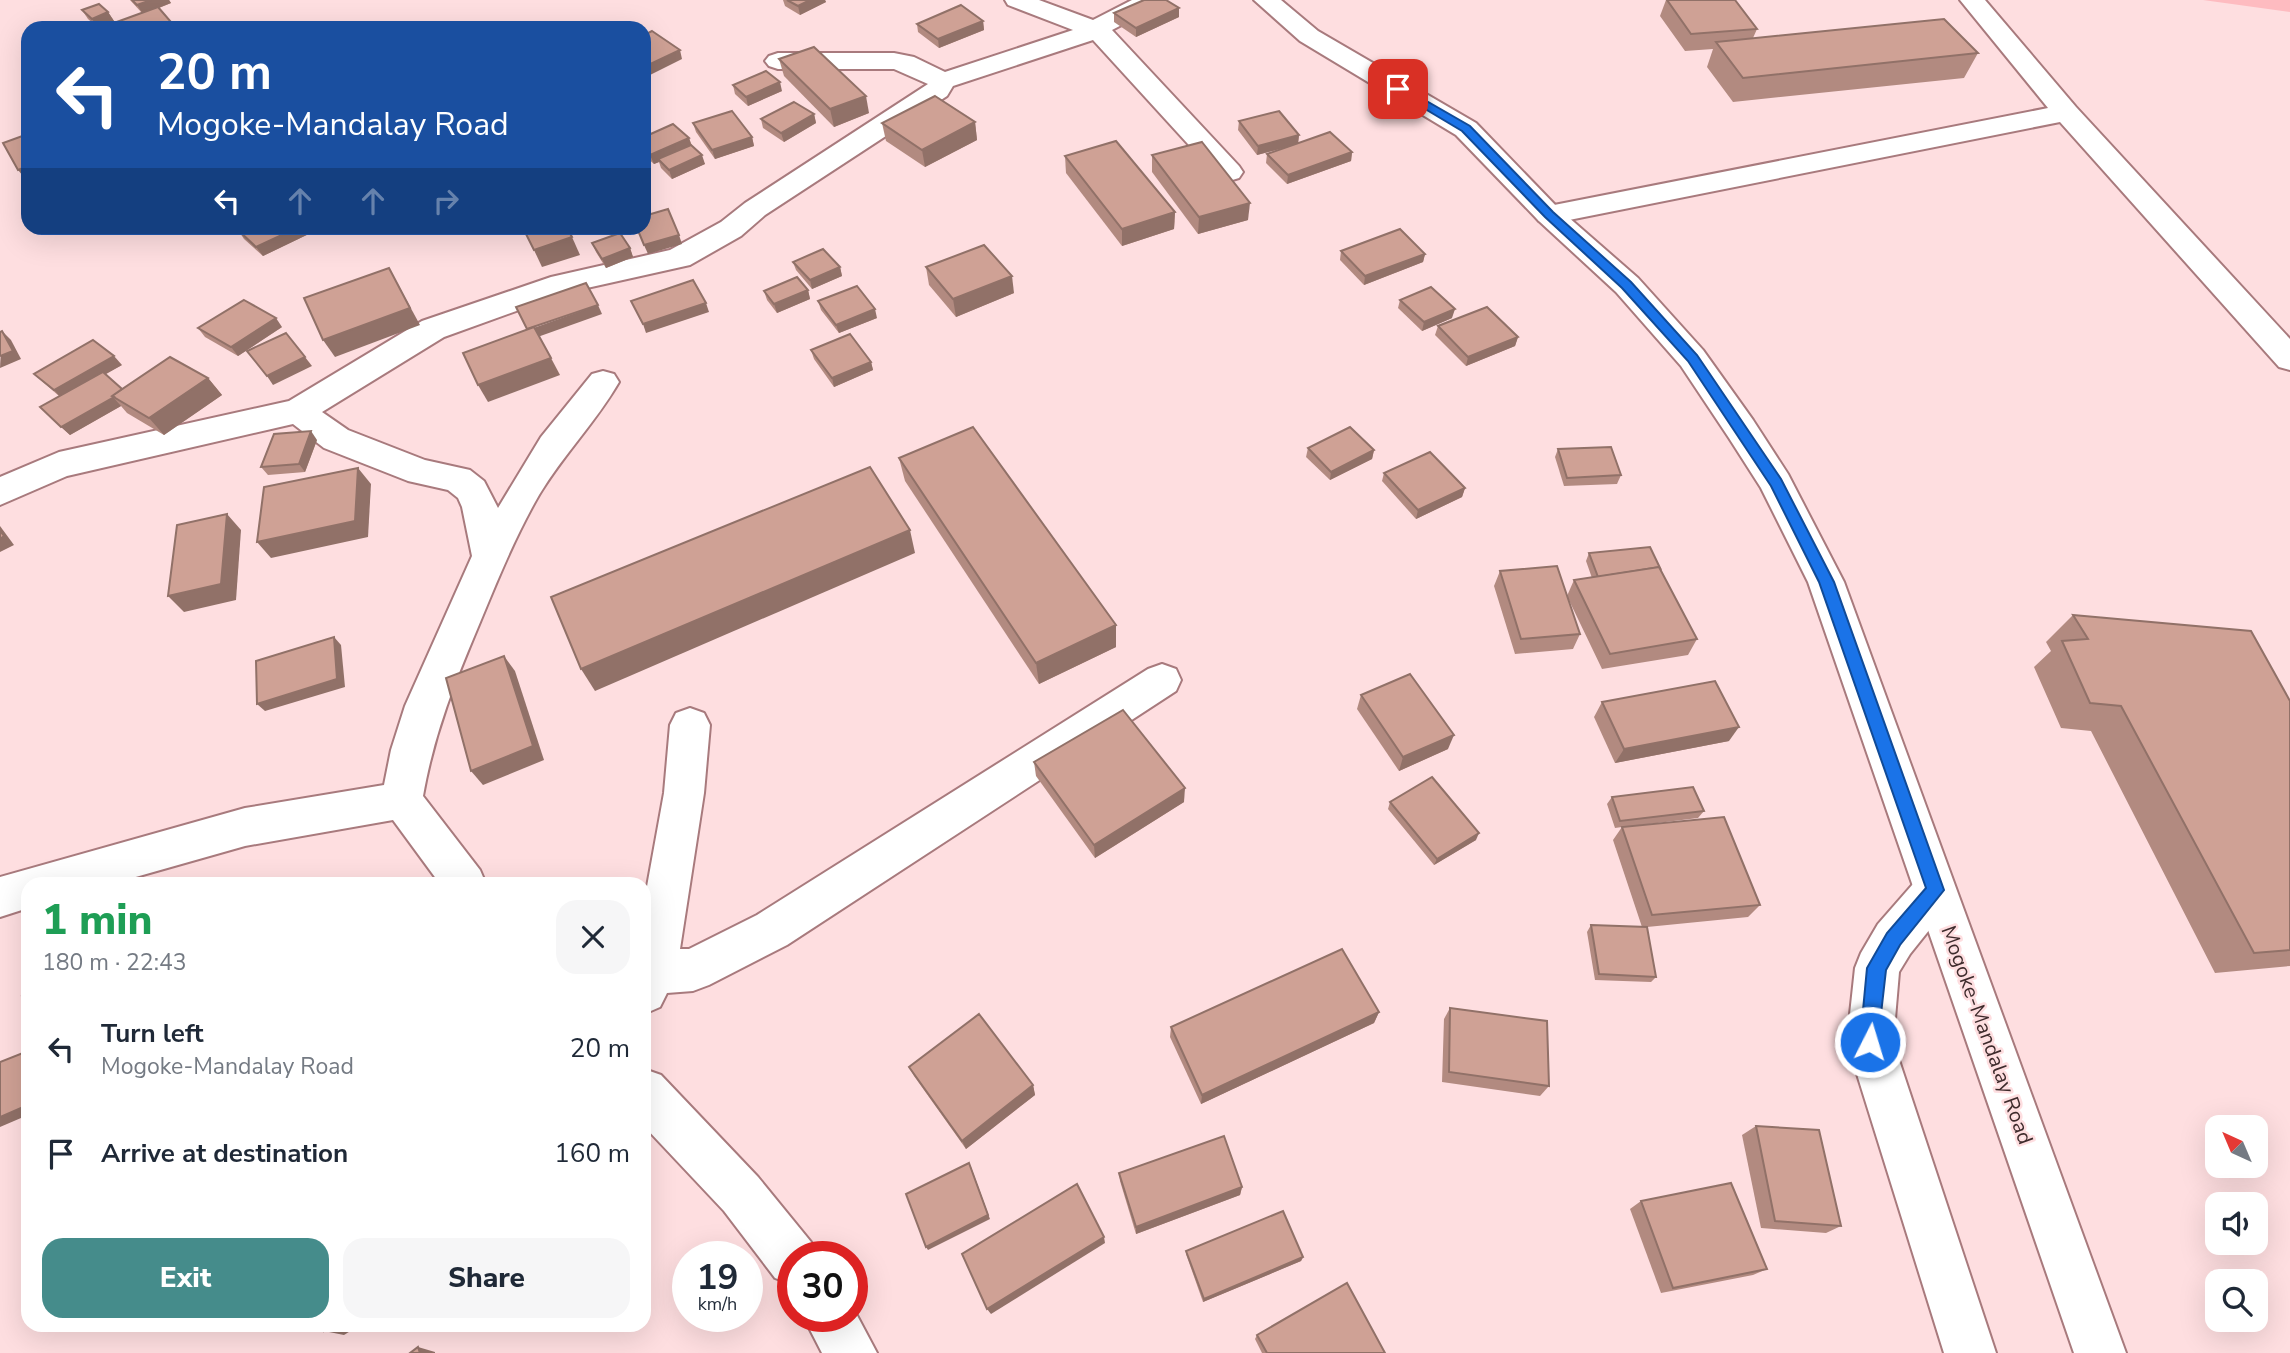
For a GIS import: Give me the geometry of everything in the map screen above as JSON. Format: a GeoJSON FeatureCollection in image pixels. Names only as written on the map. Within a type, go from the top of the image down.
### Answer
{"type":"FeatureCollection","features":[{"type":"Feature","properties":{"kind":"main road"},"geometry":{"type":"LineString","coordinates":[[1017,0],[1058,17],[1096,27],[1229,172]]}},
{"type":"Feature","properties":{"kind":"main road"},"geometry":{"type":"LineString","coordinates":[[778,61],[894,61],[943,81],[1077,37],[1151,0]]}},
{"type":"Feature","properties":{"kind":"main road","name":"Mogoke-Mandalay Road"},"geometry":{"type":"LineString","coordinates":[[1266,0],[1309,36],[1466,129],[1549,215],[1627,285],[1692,358],[1776,483],[1826,582],[2099,1353]]}},
{"type":"Feature","properties":{"kind":"main road"},"geometry":{"type":"LineString","coordinates":[[1972,0],[2066,113],[2290,359]]}},
{"type":"Feature","properties":{"kind":"main road"},"geometry":{"type":"LineString","coordinates":[[0,492],[59,465],[298,411],[433,329],[562,284],[679,258],[732,229],[755,209],[938,90],[943,81]]}},
{"type":"Feature","properties":{"kind":"main road"},"geometry":{"type":"LineString","coordinates":[[1549,215],[2066,113]]}},
{"type":"Feature","properties":{"kind":"main road"},"geometry":{"type":"LineString","coordinates":[[460,877],[402,800],[411,750],[425,706],[490,556],[525,489],[553,446],[603,382]]}},
{"type":"Feature","properties":{"kind":"main road"},"geometry":{"type":"LineString","coordinates":[[298,411],[336,439],[420,472],[458,479],[472,490],[480,507],[490,556]]}},
{"type":"Feature","properties":{"kind":"main road"},"geometry":{"type":"LineString","coordinates":[[651,981],[693,970],[772,930],[1162,680]]}},
{"type":"Feature","properties":{"kind":"main road"},"geometry":{"type":"LineString","coordinates":[[651,971],[684,793],[690,725]]}},
{"type":"Feature","properties":{"kind":"main road"},"geometry":{"type":"LineString","coordinates":[[66,877],[245,827],[402,800]]}},
{"type":"Feature","properties":{"kind":"main road"},"geometry":{"type":"LineString","coordinates":[[0,897],[21,890]]}},
{"type":"Feature","properties":{"kind":"main road"},"geometry":{"type":"LineString","coordinates":[[1935,890],[1894,939],[1877,968],[1870,1042],[1970,1353]]}},
{"type":"Feature","properties":{"kind":"main road"},"geometry":{"type":"LineString","coordinates":[[651,1099],[741,1194],[778,1241]]}},
{"type":"Feature","properties":{"kind":"main road"},"geometry":{"type":"LineString","coordinates":[[838,1332],[850,1353]]}},
{"type":"Feature","properties":{"kind":"shaded area"},"geometry":{"type":"Polygon","coordinates":[[[2203,0],[2290,0],[2290,12],[2203,0]]]}},
{"type":"Feature","properties":{"kind":"building"},"geometry":{"type":"Polygon","coordinates":[[[132,0],[151,0],[137,5],[132,0]]]}},
{"type":"Feature","properties":{"kind":"building"},"geometry":{"type":"Polygon","coordinates":[[[787,0],[810,0],[798,6],[787,0]]]}},
{"type":"Feature","properties":{"kind":"building"},"geometry":{"type":"Polygon","coordinates":[[[1144,0],[1166,0],[1179,8],[1136,28],[1114,13],[1144,0]]]}},
{"type":"Feature","properties":{"kind":"building"},"geometry":{"type":"Polygon","coordinates":[[[1667,0],[1735,0],[1757,29],[1691,34],[1667,0]]]}},
{"type":"Feature","properties":{"kind":"building"},"geometry":{"type":"Polygon","coordinates":[[[99,4],[108,12],[92,19],[82,10],[99,4]]]}},
{"type":"Feature","properties":{"kind":"building"},"geometry":{"type":"Polygon","coordinates":[[[961,5],[983,21],[938,39],[917,24],[961,5]]]}},
{"type":"Feature","properties":{"kind":"building"},"geometry":{"type":"Polygon","coordinates":[[[158,7],[170,21],[120,21],[158,7]]]}},
{"type":"Feature","properties":{"kind":"building"},"geometry":{"type":"Polygon","coordinates":[[[1944,19],[1978,53],[1743,78],[1716,42],[1944,19]]]}},
{"type":"Feature","properties":{"kind":"building"},"geometry":{"type":"Polygon","coordinates":[[[652,31],[680,50],[651,64],[652,31]]]}},
{"type":"Feature","properties":{"kind":"building"},"geometry":{"type":"Polygon","coordinates":[[[814,47],[866,96],[830,109],[779,59],[814,47]]]}},
{"type":"Feature","properties":{"kind":"building"},"geometry":{"type":"Polygon","coordinates":[[[766,71],[780,82],[746,97],[733,85],[766,71]]]}},
{"type":"Feature","properties":{"kind":"building"},"geometry":{"type":"Polygon","coordinates":[[[935,96],[975,122],[922,150],[882,123],[935,96]]]}},
{"type":"Feature","properties":{"kind":"building"},"geometry":{"type":"Polygon","coordinates":[[[794,102],[814,114],[781,133],[761,119],[794,102]]]}},
{"type":"Feature","properties":{"kind":"building"},"geometry":{"type":"Polygon","coordinates":[[[732,111],[752,137],[712,150],[693,123],[732,111]]]}},
{"type":"Feature","properties":{"kind":"building"},"geometry":{"type":"Polygon","coordinates":[[[1279,111],[1299,135],[1258,146],[1239,121],[1279,111]]]}},
{"type":"Feature","properties":{"kind":"building"},"geometry":{"type":"Polygon","coordinates":[[[673,124],[689,138],[651,155],[651,134],[673,124]]]}},
{"type":"Feature","properties":{"kind":"building"},"geometry":{"type":"Polygon","coordinates":[[[1330,132],[1352,152],[1288,175],[1267,154],[1330,132]]]}},
{"type":"Feature","properties":{"kind":"building"},"geometry":{"type":"Polygon","coordinates":[[[21,137],[21,169],[18,170],[3,143],[21,137]]]}},
{"type":"Feature","properties":{"kind":"building"},"geometry":{"type":"Polygon","coordinates":[[[1116,141],[1175,212],[1122,229],[1065,156],[1116,141]]]}},
{"type":"Feature","properties":{"kind":"building"},"geometry":{"type":"Polygon","coordinates":[[[1202,142],[1250,203],[1199,217],[1152,155],[1202,142]]]}},
{"type":"Feature","properties":{"kind":"building"},"geometry":{"type":"Polygon","coordinates":[[[691,145],[702,155],[669,170],[658,159],[691,145]]]}},
{"type":"Feature","properties":{"kind":"building"},"geometry":{"type":"Polygon","coordinates":[[[668,209],[679,235],[644,245],[640,235],[651,235],[651,214],[668,209]]]}},
{"type":"Feature","properties":{"kind":"building"},"geometry":{"type":"Polygon","coordinates":[[[1400,229],[1425,254],[1365,276],[1341,251],[1400,229]]]}},
{"type":"Feature","properties":{"kind":"building"},"geometry":{"type":"Polygon","coordinates":[[[243,235],[282,235],[256,247],[243,235]]]}},
{"type":"Feature","properties":{"kind":"building"},"geometry":{"type":"Polygon","coordinates":[[[526,235],[572,237],[534,250],[526,235]]]}},
{"type":"Feature","properties":{"kind":"building"},"geometry":{"type":"Polygon","coordinates":[[[621,235],[630,248],[602,259],[592,243],[621,235]]]}},
{"type":"Feature","properties":{"kind":"building"},"geometry":{"type":"Polygon","coordinates":[[[984,245],[1012,276],[953,299],[926,267],[984,245]]]}},
{"type":"Feature","properties":{"kind":"building"},"geometry":{"type":"Polygon","coordinates":[[[823,249],[840,267],[810,280],[793,262],[823,249]]]}},
{"type":"Feature","properties":{"kind":"building"},"geometry":{"type":"Polygon","coordinates":[[[389,268],[410,308],[323,340],[304,298],[389,268]]]}},
{"type":"Feature","properties":{"kind":"building"},"geometry":{"type":"Polygon","coordinates":[[[797,277],[808,290],[774,304],[764,291],[797,277]]]}},
{"type":"Feature","properties":{"kind":"building"},"geometry":{"type":"Polygon","coordinates":[[[693,280],[706,303],[643,324],[631,301],[693,280]]]}},
{"type":"Feature","properties":{"kind":"building"},"geometry":{"type":"Polygon","coordinates":[[[586,283],[598,305],[527,329],[516,307],[586,283]]]}},
{"type":"Feature","properties":{"kind":"building"},"geometry":{"type":"Polygon","coordinates":[[[857,286],[875,309],[836,325],[818,301],[857,286]]]}},
{"type":"Feature","properties":{"kind":"building"},"geometry":{"type":"Polygon","coordinates":[[[1431,287],[1455,309],[1424,322],[1400,300],[1431,287]]]}},
{"type":"Feature","properties":{"kind":"building"},"geometry":{"type":"Polygon","coordinates":[[[244,300],[276,318],[231,347],[198,328],[244,300]]]}},
{"type":"Feature","properties":{"kind":"building"},"geometry":{"type":"Polygon","coordinates":[[[1487,307],[1518,337],[1468,357],[1438,326],[1487,307]]]}},
{"type":"Feature","properties":{"kind":"building"},"geometry":{"type":"Polygon","coordinates":[[[534,327],[551,358],[478,385],[463,353],[534,327]]]}},
{"type":"Feature","properties":{"kind":"building"},"geometry":{"type":"Polygon","coordinates":[[[2,331],[13,351],[0,356],[0,332],[2,331]]]}},
{"type":"Feature","properties":{"kind":"building"},"geometry":{"type":"Polygon","coordinates":[[[286,333],[305,357],[267,376],[247,351],[286,333]]]}},
{"type":"Feature","properties":{"kind":"building"},"geometry":{"type":"Polygon","coordinates":[[[850,334],[871,362],[832,378],[811,350],[850,334]]]}},
{"type":"Feature","properties":{"kind":"building"},"geometry":{"type":"Polygon","coordinates":[[[93,340],[114,356],[54,390],[34,374],[93,340]]]}},
{"type":"Feature","properties":{"kind":"building"},"geometry":{"type":"Polygon","coordinates":[[[170,357],[208,378],[149,418],[112,396],[170,357]]]}},
{"type":"Feature","properties":{"kind":"building"},"geometry":{"type":"Polygon","coordinates":[[[103,372],[122,389],[112,396],[114,397],[61,427],[40,407],[103,372]]]}},
{"type":"Feature","properties":{"kind":"building"},"geometry":{"type":"Polygon","coordinates":[[[973,427],[1116,625],[1036,663],[899,458],[973,427]]]}},
{"type":"Feature","properties":{"kind":"building"},"geometry":{"type":"Polygon","coordinates":[[[1350,427],[1374,450],[1331,472],[1308,448],[1350,427]]]}},
{"type":"Feature","properties":{"kind":"building"},"geometry":{"type":"Polygon","coordinates":[[[311,431],[299,464],[261,467],[274,434],[311,431]]]}},
{"type":"Feature","properties":{"kind":"building"},"geometry":{"type":"Polygon","coordinates":[[[1611,447],[1621,475],[1567,478],[1558,449],[1611,447]]]}},
{"type":"Feature","properties":{"kind":"building"},"geometry":{"type":"Polygon","coordinates":[[[1430,452],[1465,488],[1418,510],[1384,473],[1430,452]]]}},
{"type":"Feature","properties":{"kind":"building"},"geometry":{"type":"Polygon","coordinates":[[[870,467],[910,530],[581,669],[551,597],[870,467]]]}},
{"type":"Feature","properties":{"kind":"building"},"geometry":{"type":"Polygon","coordinates":[[[358,468],[355,521],[257,542],[264,487],[358,468]]]}},
{"type":"Feature","properties":{"kind":"building"},"geometry":{"type":"Polygon","coordinates":[[[227,514],[221,584],[168,596],[177,525],[227,514]]]}},
{"type":"Feature","properties":{"kind":"building"},"geometry":{"type":"Polygon","coordinates":[[[1650,547],[1661,570],[1659,567],[1598,577],[1589,553],[1650,547]]]}},
{"type":"Feature","properties":{"kind":"building"},"geometry":{"type":"Polygon","coordinates":[[[1557,566],[1580,634],[1521,639],[1500,571],[1557,566]]]}},
{"type":"Feature","properties":{"kind":"building"},"geometry":{"type":"Polygon","coordinates":[[[1659,567],[1697,639],[1610,654],[1574,580],[1659,567]]]}},
{"type":"Feature","properties":{"kind":"building"},"geometry":{"type":"Polygon","coordinates":[[[2073,615],[2251,631],[2290,701],[2290,950],[2254,953],[2121,706],[2090,703],[2062,641],[2088,639],[2073,615]]]}},
{"type":"Feature","properties":{"kind":"building"},"geometry":{"type":"Polygon","coordinates":[[[334,637],[337,679],[257,704],[256,661],[334,637]]]}},
{"type":"Feature","properties":{"kind":"building"},"geometry":{"type":"Polygon","coordinates":[[[504,656],[533,746],[471,771],[446,678],[504,656]]]}},
{"type":"Feature","properties":{"kind":"building"},"geometry":{"type":"Polygon","coordinates":[[[1410,674],[1454,735],[1403,757],[1361,695],[1410,674]]]}},
{"type":"Feature","properties":{"kind":"building"},"geometry":{"type":"Polygon","coordinates":[[[1715,681],[1739,727],[1624,749],[1602,702],[1715,681]]]}},
{"type":"Feature","properties":{"kind":"building"},"geometry":{"type":"Polygon","coordinates":[[[1123,710],[1185,788],[1094,845],[1034,762],[1123,710]]]}},
{"type":"Feature","properties":{"kind":"building"},"geometry":{"type":"Polygon","coordinates":[[[1432,777],[1479,833],[1437,859],[1390,802],[1432,777]]]}},
{"type":"Feature","properties":{"kind":"building"},"geometry":{"type":"Polygon","coordinates":[[[1693,787],[1704,811],[1620,821],[1612,797],[1693,787]]]}},
{"type":"Feature","properties":{"kind":"building"},"geometry":{"type":"Polygon","coordinates":[[[1724,817],[1760,905],[1652,915],[1622,827],[1724,817]]]}},
{"type":"Feature","properties":{"kind":"building"},"geometry":{"type":"Polygon","coordinates":[[[1591,925],[1647,927],[1656,977],[1599,974],[1591,925]]]}},
{"type":"Feature","properties":{"kind":"building"},"geometry":{"type":"Polygon","coordinates":[[[1342,949],[1379,1012],[1202,1095],[1171,1027],[1342,949]]]}},
{"type":"Feature","properties":{"kind":"building"},"geometry":{"type":"Polygon","coordinates":[[[1450,1008],[1547,1021],[1549,1086],[1449,1072],[1450,1008]]]}},
{"type":"Feature","properties":{"kind":"building"},"geometry":{"type":"Polygon","coordinates":[[[979,1014],[1033,1085],[962,1141],[909,1067],[979,1014]]]}},
{"type":"Feature","properties":{"kind":"building"},"geometry":{"type":"Polygon","coordinates":[[[21,1054],[21,1108],[0,1117],[0,1062],[21,1054]]]}},
{"type":"Feature","properties":{"kind":"building"},"geometry":{"type":"Polygon","coordinates":[[[1756,1126],[1819,1130],[1841,1226],[1775,1221],[1756,1126]]]}},
{"type":"Feature","properties":{"kind":"building"},"geometry":{"type":"Polygon","coordinates":[[[1224,1136],[1242,1187],[1136,1227],[1119,1173],[1224,1136]]]}},
{"type":"Feature","properties":{"kind":"building"},"geometry":{"type":"Polygon","coordinates":[[[969,1163],[988,1215],[926,1247],[906,1194],[969,1163]]]}},
{"type":"Feature","properties":{"kind":"building"},"geometry":{"type":"Polygon","coordinates":[[[1731,1183],[1767,1269],[1673,1288],[1641,1201],[1731,1183]]]}},
{"type":"Feature","properties":{"kind":"building"},"geometry":{"type":"Polygon","coordinates":[[[1077,1184],[1104,1237],[987,1309],[962,1254],[1077,1184]]]}},
{"type":"Feature","properties":{"kind":"building"},"geometry":{"type":"Polygon","coordinates":[[[1283,1211],[1303,1257],[1204,1299],[1186,1251],[1283,1211]]]}},
{"type":"Feature","properties":{"kind":"building"},"geometry":{"type":"Polygon","coordinates":[[[1347,1283],[1385,1353],[1267,1353],[1257,1335],[1347,1283]]]}},
{"type":"Feature","properties":{"kind":"route"},"geometry":{"type":"LineString","coordinates":[[1398,89],[1466,129],[1549,215],[1627,285],[1692,358],[1776,483],[1826,582],[1935,890],[1894,939],[1877,968],[1870,1042]]}}]}
